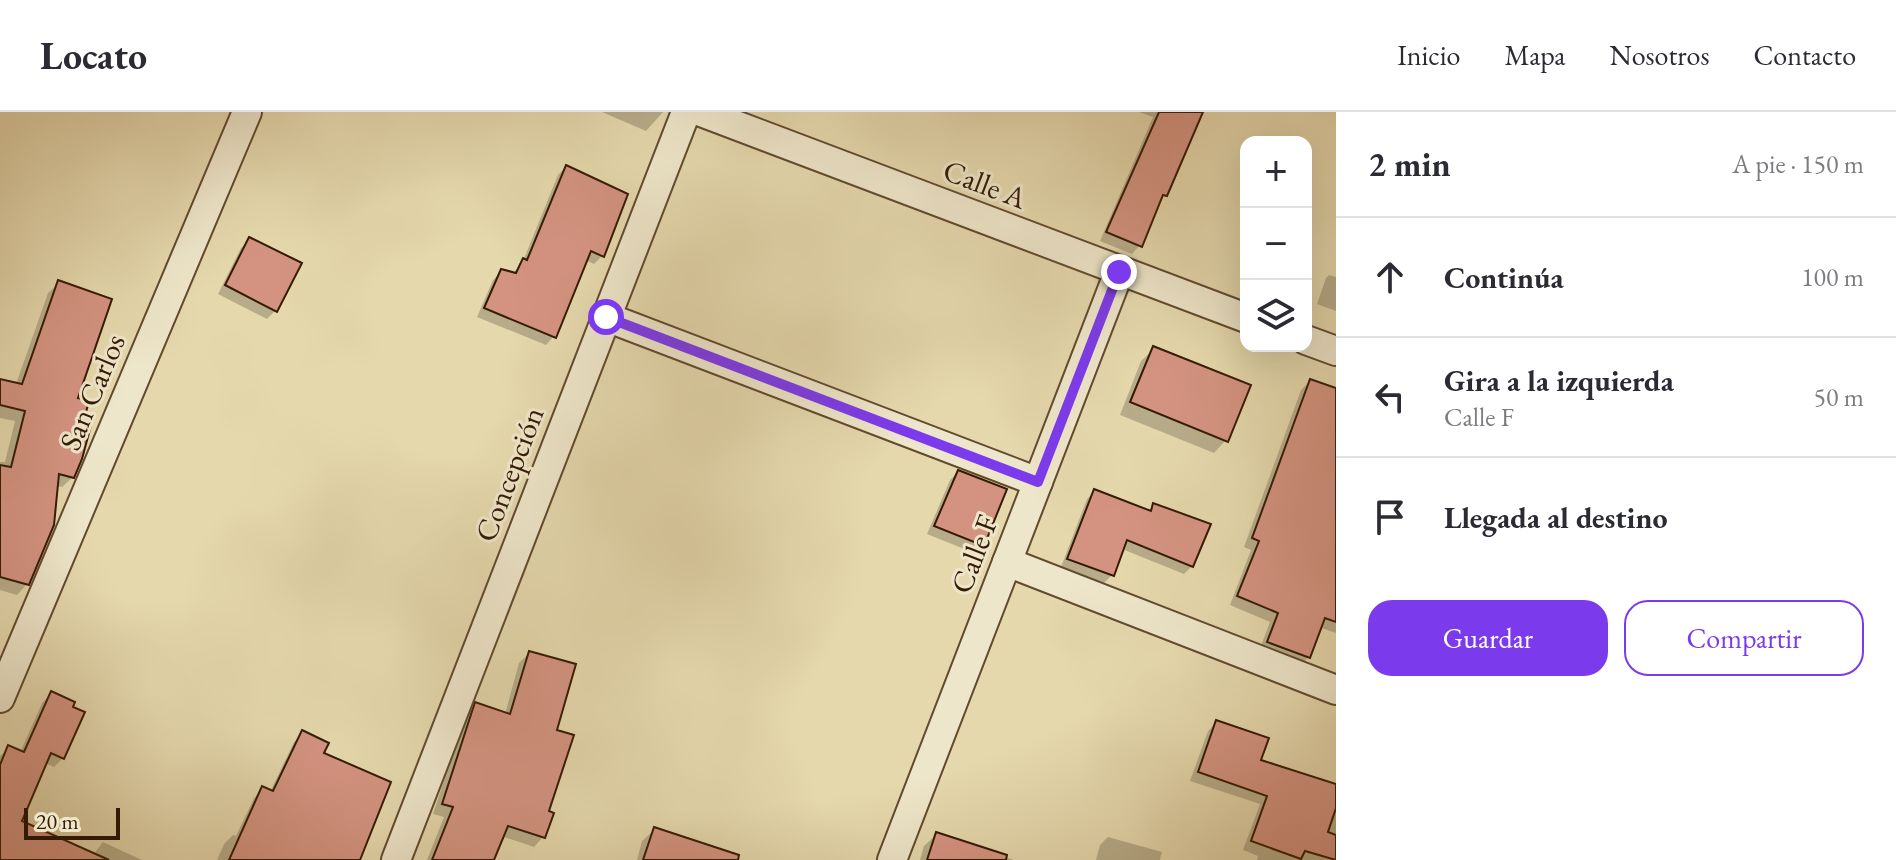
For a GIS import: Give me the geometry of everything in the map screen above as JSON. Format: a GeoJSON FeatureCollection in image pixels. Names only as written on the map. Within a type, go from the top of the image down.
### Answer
{"type":"FeatureCollection","features":[{"type":"Feature","properties":{"kind":"street","name":"San Carlos"},"geometry":{"type":"LineString","coordinates":[[0,698],[247,112]]}},
{"type":"Feature","properties":{"kind":"street","name":"Concepción"},"geometry":{"type":"LineString","coordinates":[[396,860],[686,112]]}},
{"type":"Feature","properties":{"kind":"street","name":"Calle A"},"geometry":{"type":"LineString","coordinates":[[701,112],[1240,316]]}},
{"type":"Feature","properties":{"kind":"street","name":"Calle F"},"geometry":{"type":"LineString","coordinates":[[892,860],[1119,272]]}},
{"type":"Feature","properties":{"kind":"street"},"geometry":{"type":"LineString","coordinates":[[606,317],[1038,482]]}},
{"type":"Feature","properties":{"kind":"street"},"geometry":{"type":"LineString","coordinates":[[1312,342],[1336,351]]}},
{"type":"Feature","properties":{"kind":"street"},"geometry":{"type":"LineString","coordinates":[[1007,562],[1336,690]]}},
{"type":"Feature","properties":{"kind":"building"},"geometry":{"type":"Polygon","coordinates":[[[1159,112],[1203,112],[1142,247],[1106,232],[1159,112]]]}},
{"type":"Feature","properties":{"kind":"building"},"geometry":{"type":"Polygon","coordinates":[[[566,165],[628,194],[604,257],[591,251],[556,338],[484,308],[501,269],[516,273],[523,258],[527,260],[566,165]]]}},
{"type":"Feature","properties":{"kind":"building"},"geometry":{"type":"Polygon","coordinates":[[[249,237],[302,263],[277,312],[225,285],[249,237]]]}},
{"type":"Feature","properties":{"kind":"building"},"geometry":{"type":"Polygon","coordinates":[[[58,280],[112,299],[78,398],[89,401],[85,416],[93,418],[82,459],[74,478],[59,474],[54,525],[29,585],[0,577],[0,465],[11,467],[25,411],[0,405],[0,379],[22,384],[58,280]]]}},
{"type":"Feature","properties":{"kind":"building"},"geometry":{"type":"Polygon","coordinates":[[[1153,346],[1251,385],[1228,442],[1130,402],[1153,346]]]}},
{"type":"Feature","properties":{"kind":"building"},"geometry":{"type":"Polygon","coordinates":[[[1310,379],[1336,388],[1336,622],[1325,618],[1310,658],[1267,642],[1278,613],[1237,596],[1259,541],[1252,538],[1310,379]]]}},
{"type":"Feature","properties":{"kind":"building"},"geometry":{"type":"Polygon","coordinates":[[[958,470],[1007,489],[984,546],[934,526],[958,470]]]}},
{"type":"Feature","properties":{"kind":"building"},"geometry":{"type":"Polygon","coordinates":[[[1094,489],[1151,511],[1153,503],[1211,524],[1193,567],[1127,540],[1114,576],[1067,559],[1094,489]]]}},
{"type":"Feature","properties":{"kind":"building"},"geometry":{"type":"Polygon","coordinates":[[[529,651],[576,664],[557,730],[574,735],[549,811],[554,813],[545,838],[508,826],[494,860],[432,860],[453,807],[442,804],[475,702],[510,714],[529,651]]]}},
{"type":"Feature","properties":{"kind":"building"},"geometry":{"type":"Polygon","coordinates":[[[51,691],[75,702],[73,707],[85,712],[64,759],[51,753],[22,821],[109,860],[0,860],[0,765],[8,745],[24,752],[51,691]]]}},
{"type":"Feature","properties":{"kind":"building"},"geometry":{"type":"Polygon","coordinates":[[[1216,720],[1269,738],[1261,760],[1336,784],[1336,808],[1328,832],[1336,835],[1336,860],[1305,851],[1301,859],[1251,841],[1267,796],[1198,772],[1216,720]]]}},
{"type":"Feature","properties":{"kind":"building"},"geometry":{"type":"Polygon","coordinates":[[[302,730],[329,743],[324,753],[391,782],[360,860],[229,860],[262,786],[273,791],[302,730]]]}},
{"type":"Feature","properties":{"kind":"building"},"geometry":{"type":"Polygon","coordinates":[[[654,827],[739,855],[738,860],[643,860],[654,827]]]}},
{"type":"Feature","properties":{"kind":"building"},"geometry":{"type":"Polygon","coordinates":[[[936,832],[1007,855],[1006,860],[927,860],[936,832]]]}},
{"type":"Feature","properties":{"kind":"route"},"geometry":{"type":"LineString","coordinates":[[606,317],[1038,482],[1119,272]]}}]}
